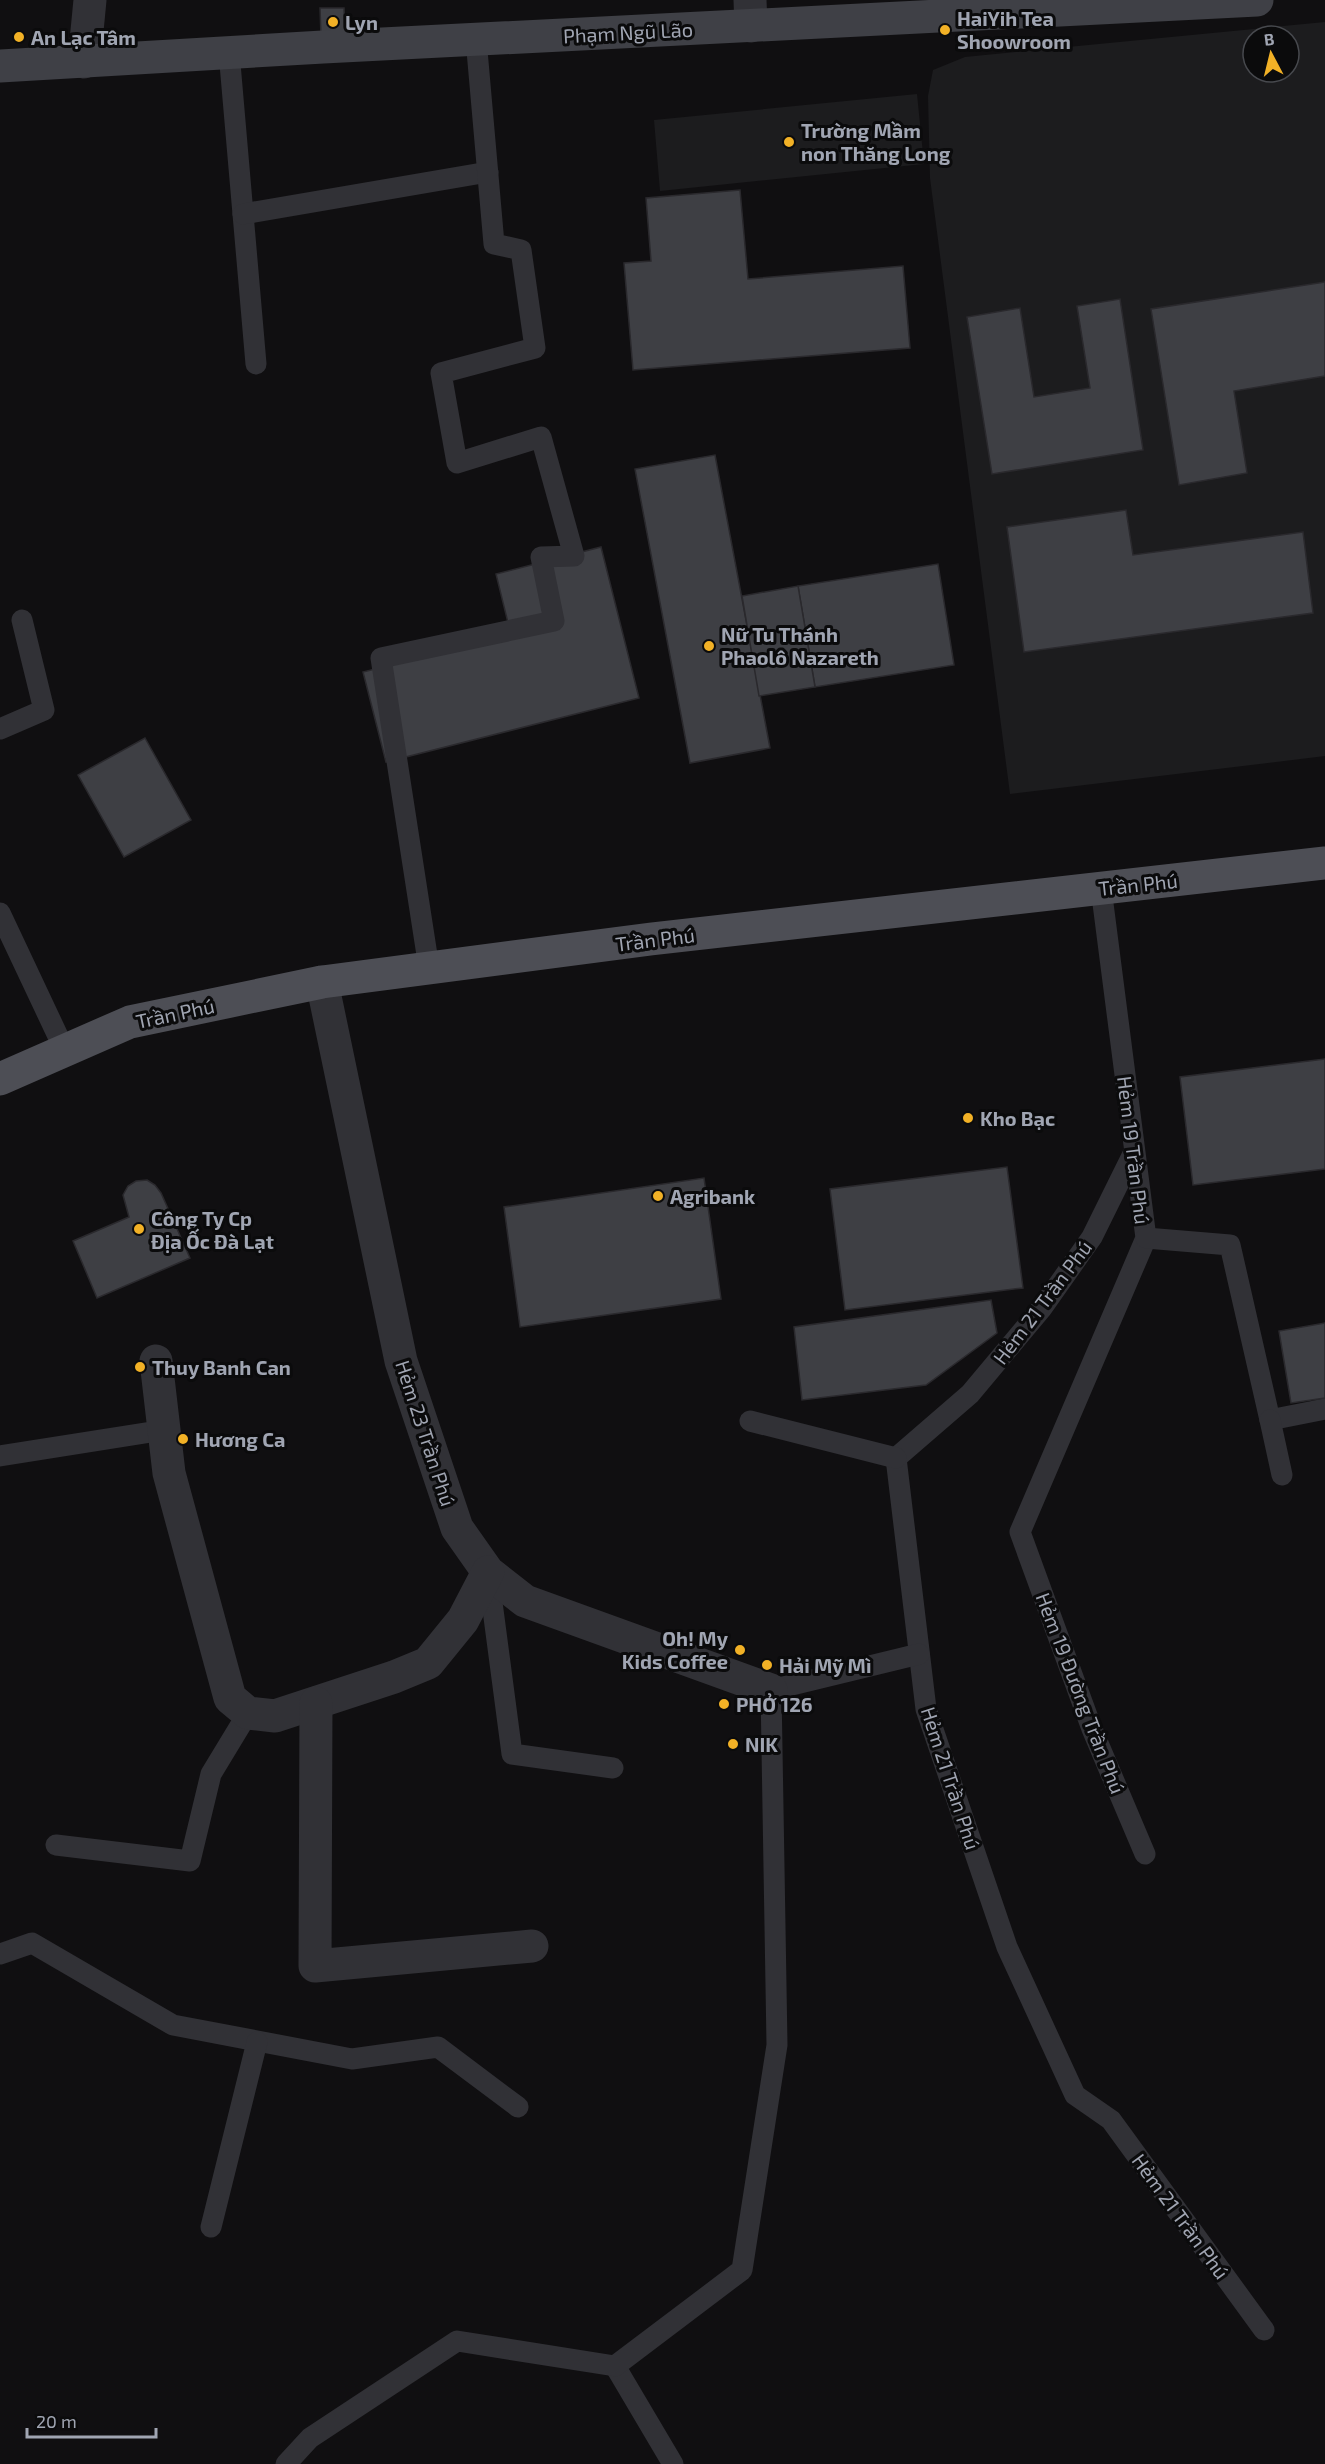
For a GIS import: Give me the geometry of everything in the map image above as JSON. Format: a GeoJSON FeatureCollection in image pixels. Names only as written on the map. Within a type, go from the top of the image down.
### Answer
{"type":"FeatureCollection","features":[{"type":"Feature","properties":{"kind":"main road","name":"Trần Phú"},"geometry":{"type":"LineString","coordinates":[[0,1079],[130,1022],[322,982],[651,939],[1325,863]]}},
{"type":"Feature","properties":{"kind":"street"},"geometry":{"type":"LineString","coordinates":[[84,62],[90,0]]}},
{"type":"Feature","properties":{"kind":"street","name":"Phạm Ngũ Lão"},"geometry":{"type":"LineString","coordinates":[[0,66],[476,39],[751,13],[1257,0]]}},
{"type":"Feature","properties":{"kind":"street","name":"Hẻm 23 Trần Phú"},"geometry":{"type":"LineString","coordinates":[[322,982],[401,1361],[457,1528],[488,1572],[525,1601],[771,1690]]}},
{"type":"Feature","properties":{"kind":"street"},"geometry":{"type":"LineString","coordinates":[[156,1361],[169,1473],[230,1698],[248,1713],[275,1716],[394,1677],[428,1663],[464,1620],[488,1572]]}},
{"type":"Feature","properties":{"kind":"street"},"geometry":{"type":"LineString","coordinates":[[316,1703],[315,1966],[532,1946]]}},
{"type":"Feature","properties":{"kind":"lane"},"geometry":{"type":"LineString","coordinates":[[429,968],[381,658],[554,621],[541,557],[574,556],[541,437],[457,462],[441,373],[535,348],[521,250],[494,244],[476,39]]}},
{"type":"Feature","properties":{"kind":"lane"},"geometry":{"type":"LineString","coordinates":[[230,52],[256,364]]}},
{"type":"Feature","properties":{"kind":"lane"},"geometry":{"type":"LineString","coordinates":[[243,214],[488,172]]}},
{"type":"Feature","properties":{"kind":"lane"},"geometry":{"type":"LineString","coordinates":[[0,729],[44,710],[22,620]]}},
{"type":"Feature","properties":{"kind":"lane","name":"Hẻm 19 Trần Phú"},"geometry":{"type":"LineString","coordinates":[[1020,1532],[1146,1239],[1101,888]]}},
{"type":"Feature","properties":{"kind":"lane"},"geometry":{"type":"LineString","coordinates":[[0,913],[65,1051]]}},
{"type":"Feature","properties":{"kind":"lane","name":"Hẻm 21 Trần Phú"},"geometry":{"type":"LineString","coordinates":[[1134,1152],[1092,1237],[1042,1308],[970,1394],[896,1458],[926,1709],[1007,1947],[1075,2095],[1111,2120],[1264,2330]]}},
{"type":"Feature","properties":{"kind":"lane"},"geometry":{"type":"LineString","coordinates":[[1146,1239],[1230,1245],[1282,1475]]}},
{"type":"Feature","properties":{"kind":"lane"},"geometry":{"type":"LineString","coordinates":[[1270,1420],[1325,1409]]}},
{"type":"Feature","properties":{"kind":"lane"},"geometry":{"type":"LineString","coordinates":[[750,1421],[896,1458]]}},
{"type":"Feature","properties":{"kind":"lane"},"geometry":{"type":"LineString","coordinates":[[0,1456],[164,1430]]}},
{"type":"Feature","properties":{"kind":"lane","name":"Hẻm 19 Đường Trần Phú"},"geometry":{"type":"LineString","coordinates":[[1020,1532],[1092,1729],[1145,1854]]}},
{"type":"Feature","properties":{"kind":"lane"},"geometry":{"type":"LineString","coordinates":[[488,1572],[512,1754],[613,1768]]}},
{"type":"Feature","properties":{"kind":"lane"},"geometry":{"type":"LineString","coordinates":[[285,2464],[310,2438],[457,2341],[615,2366],[742,2270],[777,2045],[771,1690],[919,1654]]}},
{"type":"Feature","properties":{"kind":"lane"},"geometry":{"type":"LineString","coordinates":[[56,1845],[190,1861],[211,1774],[248,1713]]}},
{"type":"Feature","properties":{"kind":"lane"},"geometry":{"type":"LineString","coordinates":[[0,1954],[32,1943],[172,2025],[352,2059],[438,2047],[518,2107]]}},
{"type":"Feature","properties":{"kind":"lane"},"geometry":{"type":"LineString","coordinates":[[211,2227],[257,2042]]}},
{"type":"Feature","properties":{"kind":"lane"},"geometry":{"type":"LineString","coordinates":[[615,2366],[673,2464]]}},
{"type":"Feature","properties":{"kind":"shaded area"},"geometry":{"type":"Polygon","coordinates":[[[1325,22],[1325,756],[1010,794],[930,178],[928,96],[933,70],[965,57],[1241,30],[1241,84],[1301,84],[1301,24],[1325,22]]]}},
{"type":"Feature","properties":{"kind":"shaded area","name":"Trường Mầm non Thăng Long"},"geometry":{"type":"Polygon","coordinates":[[[917,94],[924,164],[660,191],[654,120],[917,94]]]}},
{"type":"Feature","properties":{"kind":"building","name":"Lyn"},"geometry":{"type":"Polygon","coordinates":[[[320,8],[344,8],[345,35],[321,36],[320,8]]]}},
{"type":"Feature","properties":{"kind":"building"},"geometry":{"type":"Polygon","coordinates":[[[740,190],[748,279],[903,266],[910,348],[633,370],[624,263],[651,261],[646,198],[740,190]]]}},
{"type":"Feature","properties":{"kind":"building"},"geometry":{"type":"Polygon","coordinates":[[[1325,282],[1325,376],[1234,391],[1247,473],[1179,485],[1151,309],[1325,282]]]}},
{"type":"Feature","properties":{"kind":"building"},"geometry":{"type":"Polygon","coordinates":[[[1120,299],[1143,450],[992,474],[967,317],[1020,308],[1034,397],[1090,388],[1077,306],[1120,299]]]}},
{"type":"Feature","properties":{"kind":"building","name":"Nữ Tu Thánh Phaolô Nazareth"},"geometry":{"type":"Polygon","coordinates":[[[715,455],[770,748],[690,763],[635,469],[715,455]]]}},
{"type":"Feature","properties":{"kind":"building"},"geometry":{"type":"Polygon","coordinates":[[[1126,510],[1133,555],[1303,532],[1313,613],[1024,652],[1007,527],[1126,510]]]}},
{"type":"Feature","properties":{"kind":"building"},"geometry":{"type":"Polygon","coordinates":[[[601,547],[639,698],[386,762],[363,672],[511,635],[496,574],[601,547]]]}},
{"type":"Feature","properties":{"kind":"building","name":"Nữ Tu Thánh Phaolô Nazareth"},"geometry":{"type":"Polygon","coordinates":[[[938,564],[954,665],[815,687],[798,586],[938,564]]]}},
{"type":"Feature","properties":{"kind":"building","name":"Nữ Tu Thánh Phaolô Nazareth"},"geometry":{"type":"Polygon","coordinates":[[[798,586],[815,687],[759,696],[742,596],[798,586]]]}},
{"type":"Feature","properties":{"kind":"building"},"geometry":{"type":"Polygon","coordinates":[[[145,738],[191,820],[124,857],[78,775],[145,738]]]}},
{"type":"Feature","properties":{"kind":"building"},"geometry":{"type":"Polygon","coordinates":[[[1325,1059],[1325,1169],[1193,1185],[1180,1077],[1325,1059]]]}},
{"type":"Feature","properties":{"kind":"building"},"geometry":{"type":"Polygon","coordinates":[[[1007,1167],[1023,1288],[845,1310],[830,1189],[1007,1167]]]}},
{"type":"Feature","properties":{"kind":"building"},"geometry":{"type":"Polygon","coordinates":[[[704,1178],[721,1299],[520,1327],[504,1207],[704,1178]]]}},
{"type":"Feature","properties":{"kind":"building","name":"Công Ty Cp Địa Ốc Đà Lạt"},"geometry":{"type":"Polygon","coordinates":[[[147,1180],[161,1193],[190,1258],[97,1298],[73,1241],[129,1217],[123,1195],[128,1186],[136,1181],[147,1180]]]}},
{"type":"Feature","properties":{"kind":"building"},"geometry":{"type":"Polygon","coordinates":[[[991,1300],[997,1333],[926,1385],[802,1400],[794,1327],[991,1300]]]}},
{"type":"Feature","properties":{"kind":"building"},"geometry":{"type":"Polygon","coordinates":[[[1325,1323],[1325,1398],[1291,1403],[1279,1331],[1325,1323]]]}},
{"type":"Feature","properties":{"kind":"place","name":"Lyn"},"geometry":{"type":"Point","coordinates":[333,22]}},
{"type":"Feature","properties":{"kind":"place","name":"HaiYih Tea Shoowroom"},"geometry":{"type":"Point","coordinates":[945,30]}},
{"type":"Feature","properties":{"kind":"place","name":"An Lạc Tâm"},"geometry":{"type":"Point","coordinates":[19,37]}},
{"type":"Feature","properties":{"kind":"place","name":"Trường Mầm non Thăng Long"},"geometry":{"type":"Point","coordinates":[789,142]}},
{"type":"Feature","properties":{"kind":"place","name":"Nữ Tu Thánh Phaolô Nazareth"},"geometry":{"type":"Point","coordinates":[709,646]}},
{"type":"Feature","properties":{"kind":"place","name":"Kho Bạc"},"geometry":{"type":"Point","coordinates":[968,1118]}},
{"type":"Feature","properties":{"kind":"place","name":"Agribank"},"geometry":{"type":"Point","coordinates":[658,1196]}},
{"type":"Feature","properties":{"kind":"place","name":"Công Ty Cp Địa Ốc Đà Lạt"},"geometry":{"type":"Point","coordinates":[139,1229]}},
{"type":"Feature","properties":{"kind":"place","name":"Thuy Banh Can"},"geometry":{"type":"Point","coordinates":[140,1367]}},
{"type":"Feature","properties":{"kind":"place","name":"Hương Ca"},"geometry":{"type":"Point","coordinates":[183,1439]}},
{"type":"Feature","properties":{"kind":"place","name":"Oh! My Kids Coffee"},"geometry":{"type":"Point","coordinates":[740,1650]}},
{"type":"Feature","properties":{"kind":"place","name":"Hải Mỹ Mì"},"geometry":{"type":"Point","coordinates":[767,1665]}},
{"type":"Feature","properties":{"kind":"place","name":"PHỞ 126"},"geometry":{"type":"Point","coordinates":[724,1704]}},
{"type":"Feature","properties":{"kind":"place","name":"NIK"},"geometry":{"type":"Point","coordinates":[733,1744]}}]}
